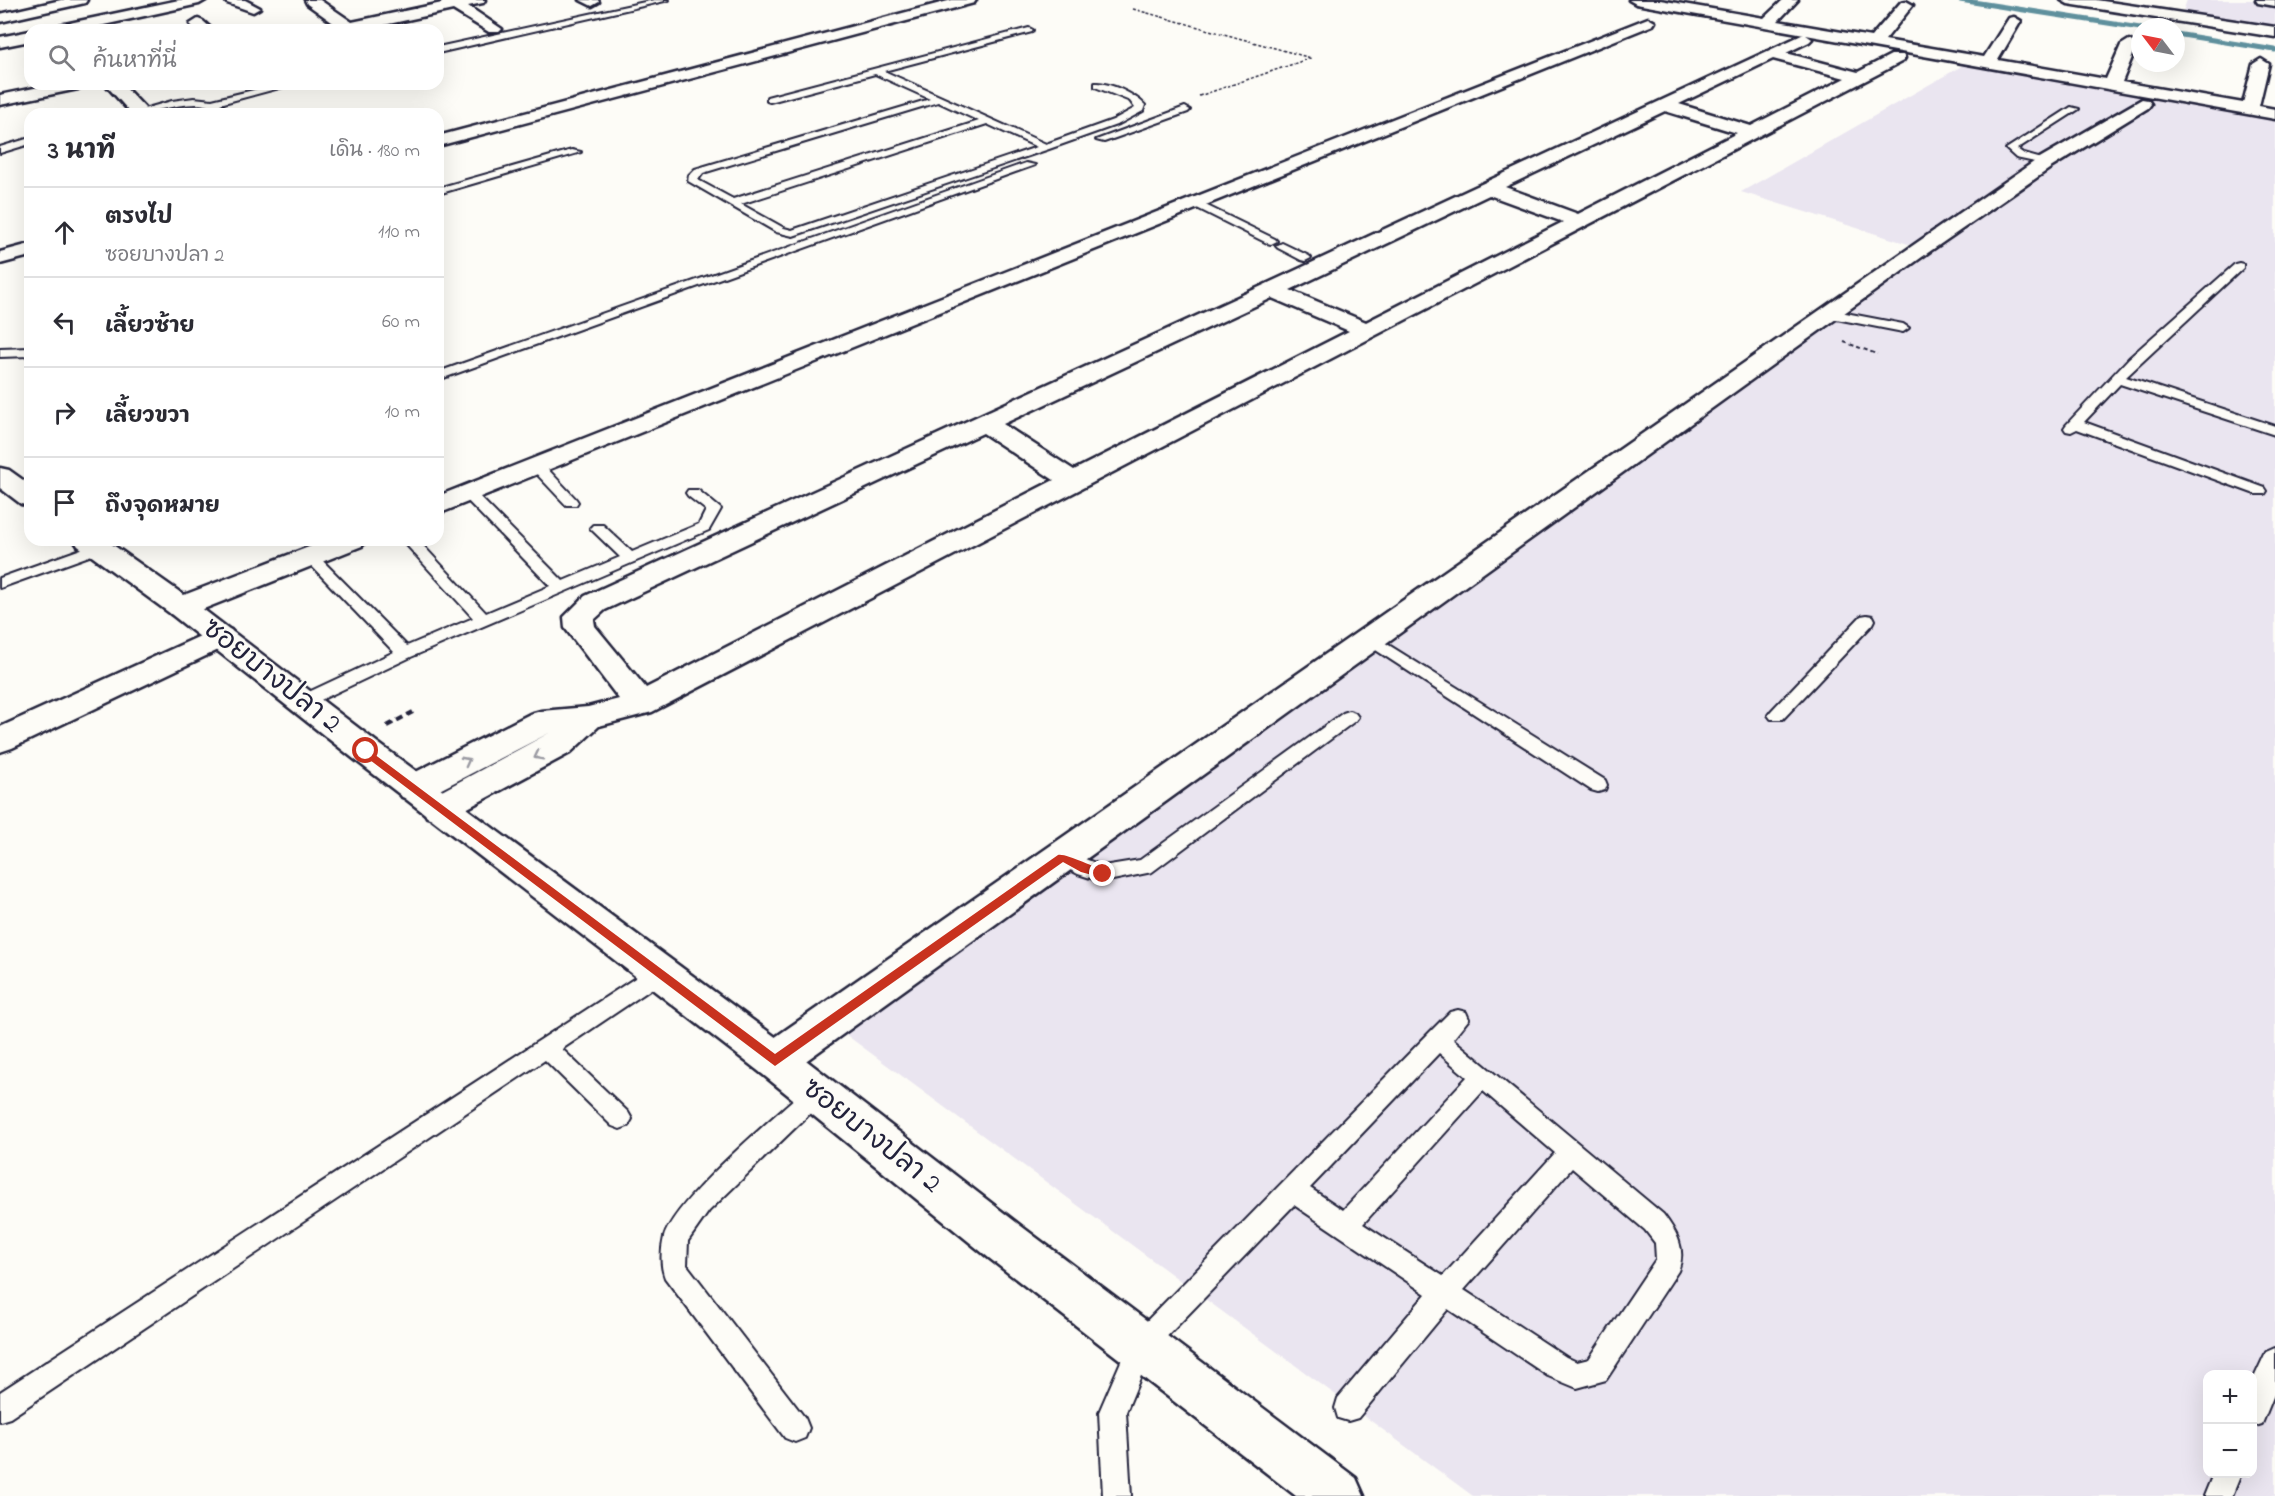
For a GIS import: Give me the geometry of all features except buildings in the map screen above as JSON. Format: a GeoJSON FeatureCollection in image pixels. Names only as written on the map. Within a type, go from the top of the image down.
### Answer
{"type":"FeatureCollection","features":[{"type":"Feature","properties":{"kind":"street"},"geometry":{"type":"LineString","coordinates":[[0,18],[80,0]]}},
{"type":"Feature","properties":{"kind":"street"},"geometry":{"type":"LineString","coordinates":[[90,0],[142,24]]}},
{"type":"Feature","properties":{"kind":"street"},"geometry":{"type":"LineString","coordinates":[[90,24],[199,0]]}},
{"type":"Feature","properties":{"kind":"street"},"geometry":{"type":"LineString","coordinates":[[232,0],[253,8]]}},
{"type":"Feature","properties":{"kind":"street"},"geometry":{"type":"LineString","coordinates":[[366,24],[452,2],[478,0]]}},
{"type":"Feature","properties":{"kind":"street"},"geometry":{"type":"LineString","coordinates":[[444,139],[969,0]]}},
{"type":"Feature","properties":{"kind":"street"},"geometry":{"type":"LineString","coordinates":[[1636,0],[1664,2],[1767,24],[2275,114]]}},
{"type":"Feature","properties":{"kind":"street"},"geometry":{"type":"LineString","coordinates":[[1767,24],[1791,0]]}},
{"type":"Feature","properties":{"kind":"street"},"geometry":{"type":"LineString","coordinates":[[2068,0],[2275,32]]}},
{"type":"Feature","properties":{"kind":"street"},"geometry":{"type":"LineString","coordinates":[[2263,0],[2275,2]]}},
{"type":"Feature","properties":{"kind":"street"},"geometry":{"type":"LineString","coordinates":[[312,1],[340,24]]}},
{"type":"Feature","properties":{"kind":"street"},"geometry":{"type":"LineString","coordinates":[[452,2],[494,29]]}},
{"type":"Feature","properties":{"kind":"street"},"geometry":{"type":"LineString","coordinates":[[1875,42],[1906,5]]}},
{"type":"Feature","properties":{"kind":"street"},"geometry":{"type":"LineString","coordinates":[[1988,63],[2014,21]]}},
{"type":"Feature","properties":{"kind":"street"},"geometry":{"type":"LineString","coordinates":[[444,503],[1648,22]]}},
{"type":"Feature","properties":{"kind":"street"},"geometry":{"type":"LineString","coordinates":[[0,42],[24,37]]}},
{"type":"Feature","properties":{"kind":"street"},"geometry":{"type":"LineString","coordinates":[[641,704],[580,628],[579,617],[595,603],[1272,290],[1804,39]]}},
{"type":"Feature","properties":{"kind":"street"},"geometry":{"type":"LineString","coordinates":[[2112,85],[2129,45]]}},
{"type":"Feature","properties":{"kind":"street"},"geometry":{"type":"LineString","coordinates":[[1771,54],[1860,77]]}},
{"type":"Feature","properties":{"kind":"street"},"geometry":{"type":"LineString","coordinates":[[427,798],[541,722],[588,718],[641,704],[1897,58]]}},
{"type":"Feature","properties":{"kind":"street"},"geometry":{"type":"LineString","coordinates":[[2250,110],[2261,64]]}},
{"type":"Feature","properties":{"kind":"street"},"geometry":{"type":"LineString","coordinates":[[0,100],[49,90]]}},
{"type":"Feature","properties":{"kind":"street"},"geometry":{"type":"LineString","coordinates":[[118,90],[132,108]]}},
{"type":"Feature","properties":{"kind":"street"},"geometry":{"type":"LineString","coordinates":[[775,1060],[2045,163],[2142,104]]}},
{"type":"Feature","properties":{"kind":"street"},"geometry":{"type":"LineString","coordinates":[[1664,105],[1753,132]]}},
{"type":"Feature","properties":{"kind":"street"},"geometry":{"type":"LineString","coordinates":[[1488,188],[1580,221]]}},
{"type":"Feature","properties":{"kind":"street"},"geometry":{"type":"LineString","coordinates":[[0,258],[24,252]]}},
{"type":"Feature","properties":{"kind":"street"},"geometry":{"type":"LineString","coordinates":[[1272,290],[1367,330]]}},
{"type":"Feature","properties":{"kind":"street"},"geometry":{"type":"LineString","coordinates":[[984,423],[1073,481]]}},
{"type":"Feature","properties":{"kind":"street"},"geometry":{"type":"LineString","coordinates":[[0,476],[24,494]]}},
{"type":"Feature","properties":{"kind":"street","name":"ซอยบางปลา 2"},"geometry":{"type":"LineString","coordinates":[[96,546],[182,607],[427,798],[775,1060],[1338,1496]]}},
{"type":"Feature","properties":{"kind":"street"},"geometry":{"type":"LineString","coordinates":[[182,607],[337,546]]}},
{"type":"Feature","properties":{"kind":"street"},"geometry":{"type":"LineString","coordinates":[[0,740],[220,637]]}},
{"type":"Feature","properties":{"kind":"lane"},"geometry":{"type":"LineString","coordinates":[[444,49],[665,0]]}},
{"type":"Feature","properties":{"kind":"lane"},"geometry":{"type":"LineString","coordinates":[[770,99],[1029,30]]}},
{"type":"Feature","properties":{"kind":"lane"},"geometry":{"type":"LineString","coordinates":[[876,71],[1046,147]]}},
{"type":"Feature","properties":{"kind":"lane"},"geometry":{"type":"LineString","coordinates":[[939,99],[699,171],[694,175],[693,181],[780,230],[793,232],[1046,147],[1116,122],[1140,109],[1140,105],[1133,99],[1098,85]]}},
{"type":"Feature","properties":{"kind":"lane"},"geometry":{"type":"LineString","coordinates":[[151,108],[186,102],[212,103],[265,90]]}},
{"type":"Feature","properties":{"kind":"lane"},"geometry":{"type":"LineString","coordinates":[[212,103],[219,108]]}},
{"type":"Feature","properties":{"kind":"lane"},"geometry":{"type":"LineString","coordinates":[[2045,163],[2020,156],[2011,149],[2074,109]]}},
{"type":"Feature","properties":{"kind":"lane"},"geometry":{"type":"LineString","coordinates":[[444,374],[1185,110]]}},
{"type":"Feature","properties":{"kind":"lane"},"geometry":{"type":"LineString","coordinates":[[732,203],[988,121]]}},
{"type":"Feature","properties":{"kind":"lane"},"geometry":{"type":"LineString","coordinates":[[0,150],[24,143]]}},
{"type":"Feature","properties":{"kind":"lane"},"geometry":{"type":"LineString","coordinates":[[444,189],[576,152]]}},
{"type":"Feature","properties":{"kind":"lane"},"geometry":{"type":"LineString","coordinates":[[1193,202],[1305,258]]}},
{"type":"Feature","properties":{"kind":"lane"},"geometry":{"type":"LineString","coordinates":[[2239,266],[2118,379],[2074,426],[2260,491]]}},
{"type":"Feature","properties":{"kind":"lane"},"geometry":{"type":"LineString","coordinates":[[1830,314],[1904,328]]}},
{"type":"Feature","properties":{"kind":"lane"},"geometry":{"type":"LineString","coordinates":[[0,353],[24,352]]}},
{"type":"Feature","properties":{"kind":"lane"},"geometry":{"type":"LineString","coordinates":[[2118,379],[2275,431]]}},
{"type":"Feature","properties":{"kind":"lane"},"geometry":{"type":"LineString","coordinates":[[537,466],[571,502]]}},
{"type":"Feature","properties":{"kind":"lane"},"geometry":{"type":"LineString","coordinates":[[468,493],[560,587]]}},
{"type":"Feature","properties":{"kind":"lane"},"geometry":{"type":"LineString","coordinates":[[302,702],[405,653],[704,527],[714,509],[693,493]]}},
{"type":"Feature","properties":{"kind":"lane"},"geometry":{"type":"LineString","coordinates":[[598,528],[630,558]]}},
{"type":"Feature","properties":{"kind":"lane"},"geometry":{"type":"LineString","coordinates":[[0,584],[88,546]]}},
{"type":"Feature","properties":{"kind":"lane"},"geometry":{"type":"LineString","coordinates":[[415,546],[483,620]]}},
{"type":"Feature","properties":{"kind":"lane"},"geometry":{"type":"LineString","coordinates":[[311,556],[405,653]]}},
{"type":"Feature","properties":{"kind":"lane"},"geometry":{"type":"LineString","coordinates":[[1777,715],[1867,620]]}},
{"type":"Feature","properties":{"kind":"lane"},"geometry":{"type":"LineString","coordinates":[[1371,639],[1598,785]]}},
{"type":"Feature","properties":{"kind":"lane"},"geometry":{"type":"LineString","coordinates":[[1062,857],[1085,869],[1103,874],[1145,867],[1349,717]]}},
{"type":"Feature","properties":{"kind":"lane"},"geometry":{"type":"LineString","coordinates":[[0,1408],[658,973]]}},
{"type":"Feature","properties":{"kind":"lane"},"geometry":{"type":"LineString","coordinates":[[1117,1496],[1112,1412],[1141,1345],[1458,1019]]}},
{"type":"Feature","properties":{"kind":"lane"},"geometry":{"type":"LineString","coordinates":[[1292,1190],[1557,1367],[1577,1375],[1597,1371],[1668,1262],[1667,1239],[1654,1222],[1438,1039]]}},
{"type":"Feature","properties":{"kind":"lane"},"geometry":{"type":"LineString","coordinates":[[546,1047],[620,1119]]}},
{"type":"Feature","properties":{"kind":"lane"},"geometry":{"type":"LineString","coordinates":[[1345,1226],[1482,1076]]}},
{"type":"Feature","properties":{"kind":"lane"},"geometry":{"type":"LineString","coordinates":[[795,1428],[674,1269],[676,1238],[700,1203],[816,1093]]}},
{"type":"Feature","properties":{"kind":"lane"},"geometry":{"type":"LineString","coordinates":[[1348,1408],[1445,1292],[1571,1152]]}},
{"type":"Feature","properties":{"kind":"lane"},"geometry":{"type":"LineString","coordinates":[[2257,1404],[2275,1361]]}},
{"type":"Feature","properties":{"kind":"lane"},"geometry":{"type":"LineString","coordinates":[[2217,1496],[2225,1478]]}},
{"type":"Feature","properties":{"kind":"path"},"geometry":{"type":"LineString","coordinates":[[1133,9],[1311,58],[1195,96]]}},
{"type":"Feature","properties":{"kind":"shaded area"},"geometry":{"type":"Polygon","coordinates":[[[2187,0],[2275,0],[2275,32],[2181,17],[2187,0]]]}},
{"type":"Feature","properties":{"kind":"shaded area"},"geometry":{"type":"Polygon","coordinates":[[[1967,63],[2275,119],[2275,1496],[1473,1496],[815,1012],[1921,248],[1741,192],[1967,63]]]}},
{"type":"Feature","properties":{"kind":"waterway"},"geometry":{"type":"LineString","coordinates":[[1960,0],[2131,27]]}},
{"type":"Feature","properties":{"kind":"waterway"},"geometry":{"type":"LineString","coordinates":[[2185,35],[2275,50]]}},
{"type":"Feature","properties":{"kind":"route"},"geometry":{"type":"LineString","coordinates":[[366,751],[775,1060],[1062,857],[1085,869],[1103,874]]}}]}
